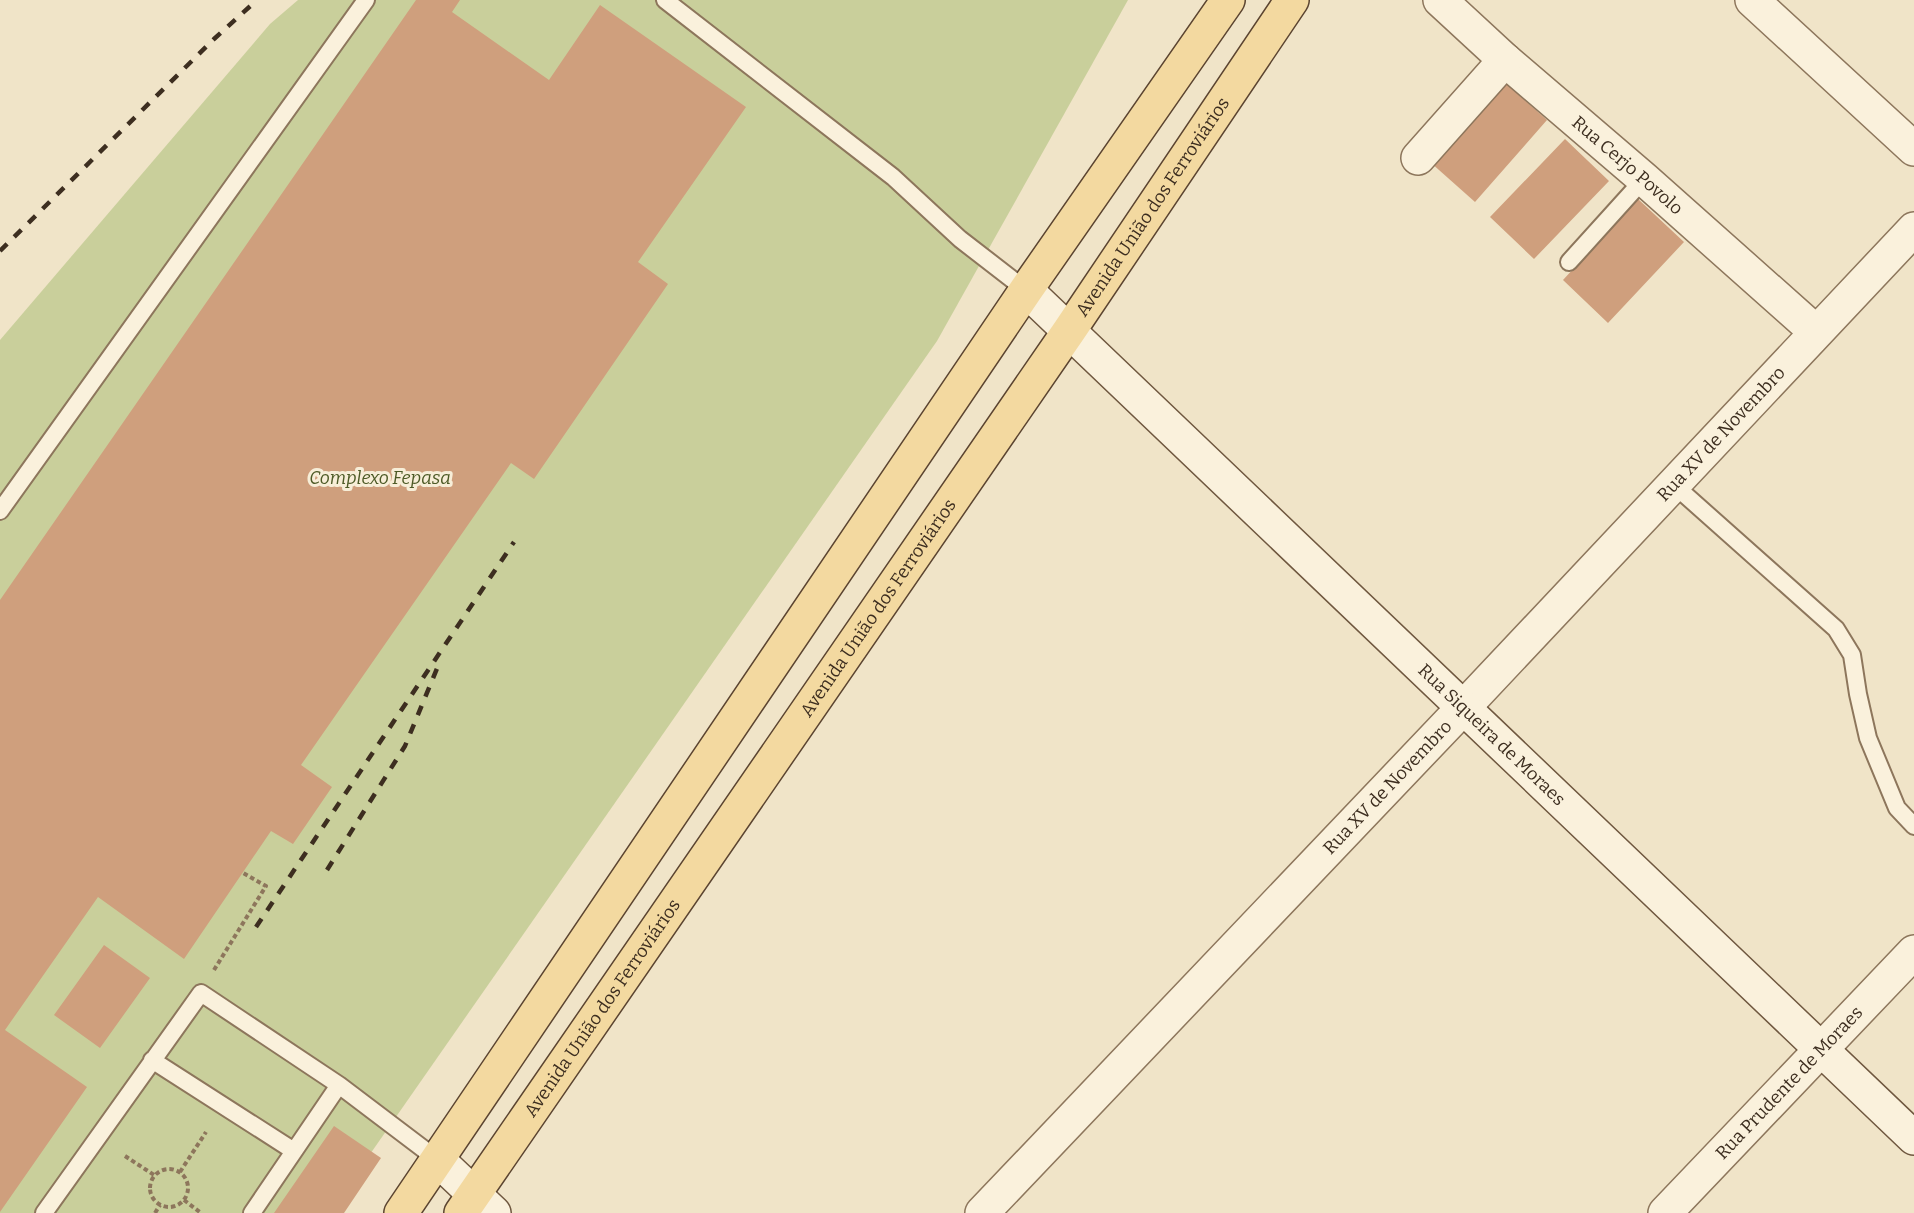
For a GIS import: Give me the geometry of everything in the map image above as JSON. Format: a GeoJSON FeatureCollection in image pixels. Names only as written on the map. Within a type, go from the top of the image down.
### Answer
{"type":"FeatureCollection","features":[{"type":"Feature","properties":{"kind":"main road"},"geometry":{"type":"LineString","coordinates":[[401,1213],[1026,290],[1228,0]]}},
{"type":"Feature","properties":{"kind":"main road","name":"Avenida União dos Ferroviários"},"geometry":{"type":"LineString","coordinates":[[476,1206],[1292,0]]}},
{"type":"Feature","properties":{"kind":"street","name":"Rua Cerjo Povolo"},"geometry":{"type":"LineString","coordinates":[[1440,0],[1505,60],[1644,179],[1816,332]]}},
{"type":"Feature","properties":{"kind":"street"},"geometry":{"type":"LineString","coordinates":[[1752,0],[1914,148]]}},
{"type":"Feature","properties":{"kind":"street"},"geometry":{"type":"LineString","coordinates":[[1418,159],[1505,60]]}},
{"type":"Feature","properties":{"kind":"street","name":"Rua XV de Novembro"},"geometry":{"type":"LineString","coordinates":[[982,1213],[1464,708],[1914,229]]}},
{"type":"Feature","properties":{"kind":"street","name":"Rua Siqueira de Moraes"},"geometry":{"type":"LineString","coordinates":[[1026,290],[1914,1138]]}},
{"type":"Feature","properties":{"kind":"street","name":"Rua Prudente de Moraes"},"geometry":{"type":"LineString","coordinates":[[1665,1213],[1914,952]]}},
{"type":"Feature","properties":{"kind":"street"},"geometry":{"type":"LineString","coordinates":[[438,1160],[476,1206]]}},
{"type":"Feature","properties":{"kind":"lane"},"geometry":{"type":"LineString","coordinates":[[0,511],[366,0]]}},
{"type":"Feature","properties":{"kind":"lane"},"geometry":{"type":"LineString","coordinates":[[665,0],[893,177],[960,239],[1026,290]]}},
{"type":"Feature","properties":{"kind":"lane"},"geometry":{"type":"LineString","coordinates":[[1569,262],[1644,179]]}},
{"type":"Feature","properties":{"kind":"lane"},"geometry":{"type":"LineString","coordinates":[[1673,484],[1836,630],[1852,655],[1868,738],[1897,808],[1914,826]]}},
{"type":"Feature","properties":{"kind":"lane"},"geometry":{"type":"LineString","coordinates":[[44,1213],[201,993],[339,1085],[438,1160]]}},
{"type":"Feature","properties":{"kind":"lane"},"geometry":{"type":"LineString","coordinates":[[152,1060],[294,1151]]}},
{"type":"Feature","properties":{"kind":"lane"},"geometry":{"type":"LineString","coordinates":[[252,1213],[339,1085]]}},
{"type":"Feature","properties":{"kind":"path"},"geometry":{"type":"LineString","coordinates":[[201,993],[266,886],[243,873]]}},
{"type":"Feature","properties":{"kind":"path"},"geometry":{"type":"LineString","coordinates":[[180,1172],[206,1132]]}},
{"type":"Feature","properties":{"kind":"path"},"geometry":{"type":"LineString","coordinates":[[125,1156],[154,1175]]}},
{"type":"Feature","properties":{"kind":"path"},"geometry":{"type":"LineString","coordinates":[[166,1168],[180,1172],[188,1188],[184,1200],[173,1207],[155,1202],[149,1186],[154,1175],[166,1168]]}},
{"type":"Feature","properties":{"kind":"path"},"geometry":{"type":"LineString","coordinates":[[184,1200],[201,1213]]}},
{"type":"Feature","properties":{"kind":"path"},"geometry":{"type":"LineString","coordinates":[[154,1213],[160,1205]]}},
{"type":"Feature","properties":{"kind":"green space","name":"Complexo Fepasa"},"geometry":{"type":"Polygon","coordinates":[[[298,0],[1128,0],[937,341],[329,1213],[0,1213],[0,340],[270,24],[298,0]]]}},
{"type":"Feature","properties":{"kind":"building","name":"Complexo Fepasa"},"geometry":{"type":"Polygon","coordinates":[[[416,0],[460,0],[452,12],[549,80],[600,5],[746,107],[638,262],[668,284],[534,479],[511,463],[301,765],[332,787],[293,844],[271,831],[184,959],[98,897],[5,1030],[87,1087],[0,1212],[0,600],[416,0]]]}},
{"type":"Feature","properties":{"kind":"building"},"geometry":{"type":"Polygon","coordinates":[[[1502,80],[1547,120],[1475,202],[1430,162],[1502,80]]]}},
{"type":"Feature","properties":{"kind":"building"},"geometry":{"type":"Polygon","coordinates":[[[1565,139],[1609,181],[1534,259],[1490,217],[1565,139]]]}},
{"type":"Feature","properties":{"kind":"building"},"geometry":{"type":"Polygon","coordinates":[[[1638,199],[1684,242],[1608,323],[1563,280],[1638,199]]]}},
{"type":"Feature","properties":{"kind":"building"},"geometry":{"type":"Polygon","coordinates":[[[104,945],[150,978],[100,1048],[54,1015],[104,945]]]}},
{"type":"Feature","properties":{"kind":"building"},"geometry":{"type":"Polygon","coordinates":[[[334,1126],[381,1158],[344,1213],[274,1213],[334,1126]]]}},
{"type":"Feature","properties":{"kind":"railway"},"geometry":{"type":"LineString","coordinates":[[0,251],[214,39],[257,0]]}},
{"type":"Feature","properties":{"kind":"railway"},"geometry":{"type":"LineString","coordinates":[[256,927],[514,542]]}},
{"type":"Feature","properties":{"kind":"railway"},"geometry":{"type":"LineString","coordinates":[[327,870],[405,746],[438,666]]}}]}
